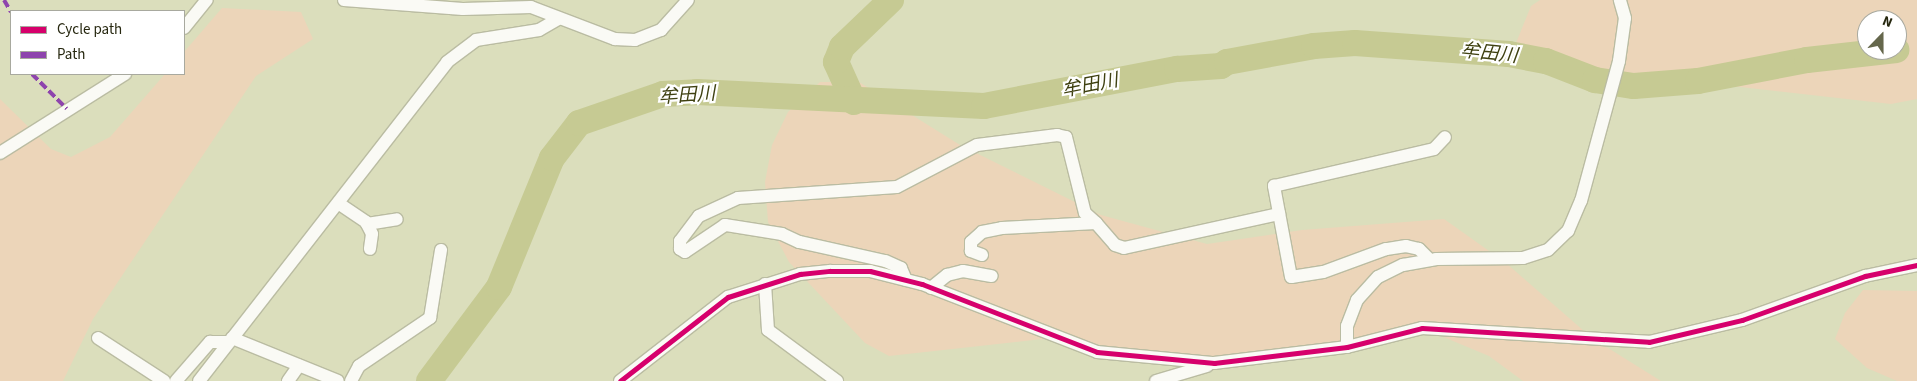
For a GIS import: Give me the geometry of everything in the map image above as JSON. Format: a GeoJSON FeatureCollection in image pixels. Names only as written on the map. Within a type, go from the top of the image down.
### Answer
{"type":"FeatureCollection","features":[{"type":"Feature","properties":{"kind":"street"},"geometry":{"type":"LineString","coordinates":[[185,27],[207,0]]}},
{"type":"Feature","properties":{"kind":"street"},"geometry":{"type":"LineString","coordinates":[[344,0],[463,9],[531,7],[558,19],[594,28],[615,39],[635,40],[661,30],[688,0]]}},
{"type":"Feature","properties":{"kind":"street"},"geometry":{"type":"LineString","coordinates":[[1347,347],[1347,326],[1358,300],[1378,277],[1402,265],[1430,260],[1523,258],[1548,250],[1568,231],[1581,201],[1619,61],[1625,18],[1620,0]]}},
{"type":"Feature","properties":{"kind":"street"},"geometry":{"type":"LineString","coordinates":[[199,381],[447,62],[476,40],[539,30],[558,19]]}},
{"type":"Feature","properties":{"kind":"street"},"geometry":{"type":"LineString","coordinates":[[0,153],[123,75]]}},
{"type":"Feature","properties":{"kind":"street"},"geometry":{"type":"LineString","coordinates":[[906,280],[901,268],[885,261],[799,242],[782,234],[724,225],[685,252],[680,248],[680,241],[699,216],[738,198],[897,187],[977,145],[1057,135],[1066,137],[1085,212],[1115,245],[1124,248],[1279,214]]}},
{"type":"Feature","properties":{"kind":"street"},"geometry":{"type":"LineString","coordinates":[[1430,260],[1418,249],[1406,246],[1386,250],[1323,272],[1291,277],[1274,186],[1434,149],[1445,137]]}},
{"type":"Feature","properties":{"kind":"street"},"geometry":{"type":"LineString","coordinates":[[338,203],[367,224],[372,234],[370,248]]}},
{"type":"Feature","properties":{"kind":"street"},"geometry":{"type":"LineString","coordinates":[[367,224],[397,219]]}},
{"type":"Feature","properties":{"kind":"street"},"geometry":{"type":"LineString","coordinates":[[982,255],[971,251],[971,242],[982,232],[1096,224]]}},
{"type":"Feature","properties":{"kind":"street"},"geometry":{"type":"LineString","coordinates":[[351,381],[360,366],[430,318],[441,250]]}},
{"type":"Feature","properties":{"kind":"street"},"geometry":{"type":"LineString","coordinates":[[1156,381],[1214,364],[1347,347],[1422,328],[1649,342],[1742,320],[1865,276],[1917,265]]}},
{"type":"Feature","properties":{"kind":"street"},"geometry":{"type":"LineString","coordinates":[[620,381],[728,297],[765,284],[830,271],[870,271],[906,280],[1097,352],[1214,364]]}},
{"type":"Feature","properties":{"kind":"street"},"geometry":{"type":"LineString","coordinates":[[930,288],[948,275],[963,271],[992,276]]}},
{"type":"Feature","properties":{"kind":"street"},"geometry":{"type":"LineString","coordinates":[[765,284],[768,330],[837,381]]}},
{"type":"Feature","properties":{"kind":"street"},"geometry":{"type":"LineString","coordinates":[[98,338],[164,381]]}},
{"type":"Feature","properties":{"kind":"street"},"geometry":{"type":"LineString","coordinates":[[176,381],[210,342],[231,340],[338,381]]}},
{"type":"Feature","properties":{"kind":"street"},"geometry":{"type":"LineString","coordinates":[[288,381],[299,365]]}},
{"type":"Feature","properties":{"kind":"shaded area"},"geometry":{"type":"Polygon","coordinates":[[[1540,0],[1917,0],[1917,99],[1891,104],[1696,82],[1609,88],[1549,67],[1528,56],[1516,43],[1531,6],[1540,0]]]}},
{"type":"Feature","properties":{"kind":"shaded area"},"geometry":{"type":"Polygon","coordinates":[[[222,8],[301,12],[313,39],[256,76],[93,319],[63,381],[0,381],[0,99],[51,149],[71,157],[110,137],[164,75],[185,75],[185,51],[222,8]]]}},
{"type":"Feature","properties":{"kind":"shaded area"},"geometry":{"type":"Polygon","coordinates":[[[820,82],[859,82],[960,145],[1101,215],[1207,244],[1302,230],[1444,219],[1506,263],[1592,338],[1661,381],[1523,381],[1489,356],[1441,336],[1393,329],[1236,368],[1128,353],[1086,341],[1051,338],[889,356],[865,343],[789,262],[768,222],[765,182],[772,145],[788,112],[820,82]]]}},
{"type":"Feature","properties":{"kind":"shaded area"},"geometry":{"type":"Polygon","coordinates":[[[1863,290],[1917,291],[1917,381],[1897,381],[1867,368],[1835,339],[1845,313],[1863,290]]]}},
{"type":"Feature","properties":{"kind":"waterway"},"geometry":{"type":"LineString","coordinates":[[854,102],[836,62],[842,47],[891,0]]}},
{"type":"Feature","properties":{"kind":"waterway","name":"牟田川"},"geometry":{"type":"LineString","coordinates":[[429,381],[499,287],[552,158],[579,123],[663,94],[697,92],[984,106],[1177,69],[1221,66],[1227,62],[1314,46],[1355,43],[1509,54],[1546,61],[1595,80],[1634,86],[1698,81],[1807,60],[1857,54]]}},
{"type":"Feature","properties":{"kind":"marked path"},"geometry":{"type":"LineString","coordinates":[[4,0],[10,10]]}},
{"type":"Feature","properties":{"kind":"marked path"},"geometry":{"type":"LineString","coordinates":[[33,75],[67,109]]}},
{"type":"Feature","properties":{"kind":"cycle path"},"geometry":{"type":"LineString","coordinates":[[620,381],[728,297],[800,274],[830,271],[870,271],[922,284],[1097,352],[1214,363],[1347,347],[1422,328],[1649,342],[1742,320],[1865,276],[1917,265]]}}]}
